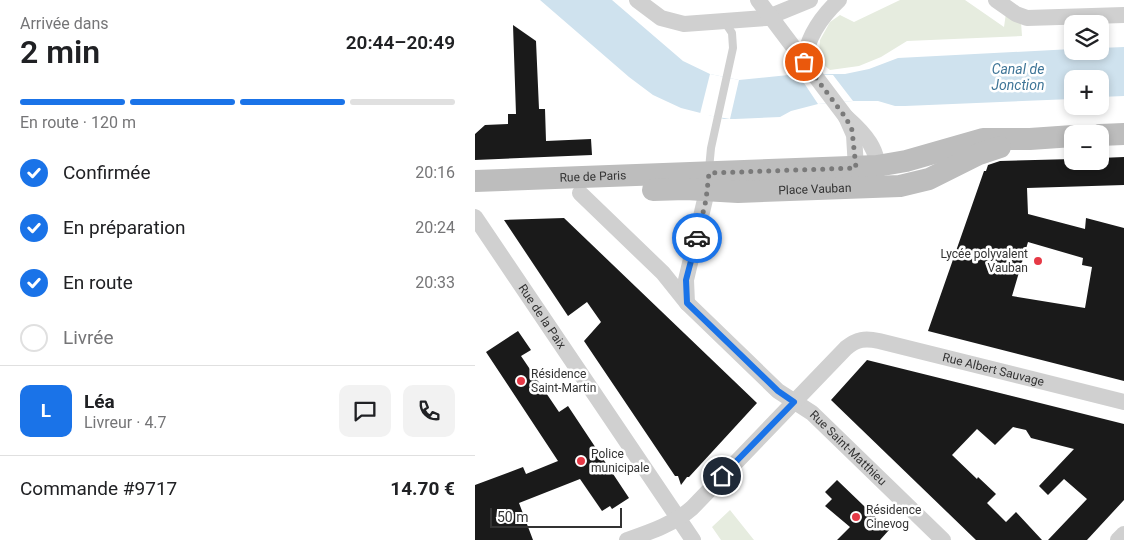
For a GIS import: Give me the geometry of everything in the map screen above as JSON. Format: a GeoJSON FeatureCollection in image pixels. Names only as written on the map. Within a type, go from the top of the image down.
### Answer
{"type":"FeatureCollection","features":[{"type":"Feature","properties":{"kind":"main road"},"geometry":{"type":"LineString","coordinates":[[1109,135],[1124,134]]}},
{"type":"Feature","properties":{"kind":"main road"},"geometry":{"type":"LineString","coordinates":[[1030,139],[1064,137]]}},
{"type":"Feature","properties":{"kind":"main road","name":"Place Vauban"},"geometry":{"type":"LineString","coordinates":[[708,182],[867,167],[906,161],[983,139],[1030,139]]}},
{"type":"Feature","properties":{"kind":"main road","name":"Place Vauban"},"geometry":{"type":"LineString","coordinates":[[708,182],[738,192],[869,188],[921,182],[988,150],[1030,139]]}},
{"type":"Feature","properties":{"kind":"main road","name":"Rue de Paris"},"geometry":{"type":"LineString","coordinates":[[475,181],[708,182]]}},
{"type":"Feature","properties":{"kind":"main road","name":"Rue de Paris"},"geometry":{"type":"LineString","coordinates":[[475,197],[677,189],[708,182]]}},
{"type":"Feature","properties":{"kind":"street"},"geometry":{"type":"LineString","coordinates":[[637,0],[653,13],[677,23],[691,24],[770,17],[810,0]]}},
{"type":"Feature","properties":{"kind":"street"},"geometry":{"type":"LineString","coordinates":[[759,0],[846,118],[867,167],[862,182],[869,188]]}},
{"type":"Feature","properties":{"kind":"street"},"geometry":{"type":"LineString","coordinates":[[804,62],[808,41],[825,14],[839,0]]}},
{"type":"Feature","properties":{"kind":"street"},"geometry":{"type":"LineString","coordinates":[[996,0],[1016,14],[1027,18],[1124,15]]}},
{"type":"Feature","properties":{"kind":"street"},"geometry":{"type":"LineString","coordinates":[[687,303],[686,280],[708,182]]}},
{"type":"Feature","properties":{"kind":"street","name":"Rue Saint-Matthieu"},"geometry":{"type":"LineString","coordinates":[[580,193],[663,273],[687,303],[778,391],[812,413],[943,540]]}},
{"type":"Feature","properties":{"kind":"street","name":"Rue de la Paix"},"geometry":{"type":"LineString","coordinates":[[475,217],[693,540]]}},
{"type":"Feature","properties":{"kind":"street","name":"Rue Albert Sauvage"},"geometry":{"type":"LineString","coordinates":[[794,402],[846,348],[853,342],[861,339],[879,341],[1124,402]]}},
{"type":"Feature","properties":{"kind":"street"},"geometry":{"type":"LineString","coordinates":[[627,540],[678,519],[692,508],[794,402]]}},
{"type":"Feature","properties":{"kind":"street"},"geometry":{"type":"LineString","coordinates":[[1118,540],[1124,534]]}},
{"type":"Feature","properties":{"kind":"lane"},"geometry":{"type":"LineString","coordinates":[[708,182],[714,133],[731,61],[733,37],[724,21]]}},
{"type":"Feature","properties":{"kind":"shaded area"},"geometry":{"type":"Polygon","coordinates":[[[900,0],[965,0],[1004,27],[1006,13],[1021,22],[1022,36],[907,41],[881,57],[859,66],[830,70],[825,66],[819,53],[820,40],[830,22],[840,15],[854,22],[900,0]]]}},
{"type":"Feature","properties":{"kind":"shaded area"},"geometry":{"type":"Polygon","coordinates":[[[730,510],[754,540],[721,540],[712,527],[730,510]]]}},
{"type":"Feature","properties":{"kind":"water","name":"Canal de Jonction"},"geometry":{"type":"Polygon","coordinates":[[[540,0],[612,0],[683,61],[710,74],[739,80],[798,74],[845,74],[869,69],[898,58],[1064,49],[1064,60],[1109,60],[1109,48],[1124,47],[1124,96],[1109,97],[1109,70],[1064,70],[1064,99],[905,106],[895,106],[878,101],[853,101],[818,104],[791,111],[780,117],[724,119],[681,108],[653,95],[629,77],[540,0]]]}},
{"type":"Feature","properties":{"kind":"pier"},"geometry":{"type":"Polygon","coordinates":[[[710,74],[739,80],[730,119],[700,114],[710,74]]]}},
{"type":"Feature","properties":{"kind":"pier"},"geometry":{"type":"Polygon","coordinates":[[[798,74],[833,75],[853,101],[818,104],[798,74]]]}},
{"type":"Feature","properties":{"kind":"building"},"geometry":{"type":"Polygon","coordinates":[[[513,25],[536,41],[539,109],[545,109],[546,141],[591,139],[592,155],[475,160],[475,134],[485,125],[508,124],[508,114],[516,114],[513,25]]]}},
{"type":"Feature","properties":{"kind":"building"},"geometry":{"type":"Polygon","coordinates":[[[1124,157],[1124,185],[1027,188],[1028,214],[1085,229],[1086,218],[1124,228],[1124,381],[928,331],[984,171],[986,171],[988,165],[1000,161],[1064,159],[1064,170],[1109,170],[1109,158],[1124,157]],[[1028,242],[1012,296],[1085,308],[1092,267],[1082,265],[1083,258],[1028,242]]]}},
{"type":"Feature","properties":{"kind":"building"},"geometry":{"type":"Polygon","coordinates":[[[564,218],[757,403],[681,485],[678,476],[675,476],[584,341],[601,322],[587,302],[568,316],[504,220],[564,218]]]}},
{"type":"Feature","properties":{"kind":"building"},"geometry":{"type":"Polygon","coordinates":[[[518,331],[531,350],[521,356],[559,412],[568,406],[629,498],[612,509],[610,506],[602,511],[580,479],[519,503],[533,540],[475,540],[475,485],[523,467],[526,474],[558,461],[486,352],[518,331]]]}},
{"type":"Feature","properties":{"kind":"building"},"geometry":{"type":"Polygon","coordinates":[[[867,360],[1124,424],[1124,500],[1087,540],[1048,540],[1087,499],[1064,479],[1048,495],[1039,486],[1074,449],[1031,438],[1026,430],[1013,427],[995,445],[977,429],[952,455],[996,494],[987,503],[1006,522],[1016,512],[1042,540],[976,540],[831,400],[867,360]]]}},
{"type":"Feature","properties":{"kind":"building","name":"Résidence Cinevog"},"geometry":{"type":"Polygon","coordinates":[[[837,480],[889,530],[880,540],[837,540],[850,527],[825,506],[832,499],[825,492],[837,480]]]}},
{"type":"Feature","properties":{"kind":"way so far"},"geometry":{"type":"LineString","coordinates":[[697,238],[706,200],[709,173],[856,168],[852,130],[846,118],[804,62]]}},
{"type":"Feature","properties":{"kind":"place","name":"Lycée polyvalent Vauban"},"geometry":{"type":"Point","coordinates":[1038,261]}},
{"type":"Feature","properties":{"kind":"place","name":"Résidence Saint-Martin"},"geometry":{"type":"Point","coordinates":[521,381]}},
{"type":"Feature","properties":{"kind":"place","name":"Police municipale"},"geometry":{"type":"Point","coordinates":[581,461]}},
{"type":"Feature","properties":{"kind":"place","name":"Résidence Cinevog"},"geometry":{"type":"Point","coordinates":[856,517]}},
{"type":"Feature","properties":{"kind":"route"},"geometry":{"type":"LineString","coordinates":[[697,238],[686,280],[685,293],[687,303],[778,391],[794,402],[722,476]]}}]}
